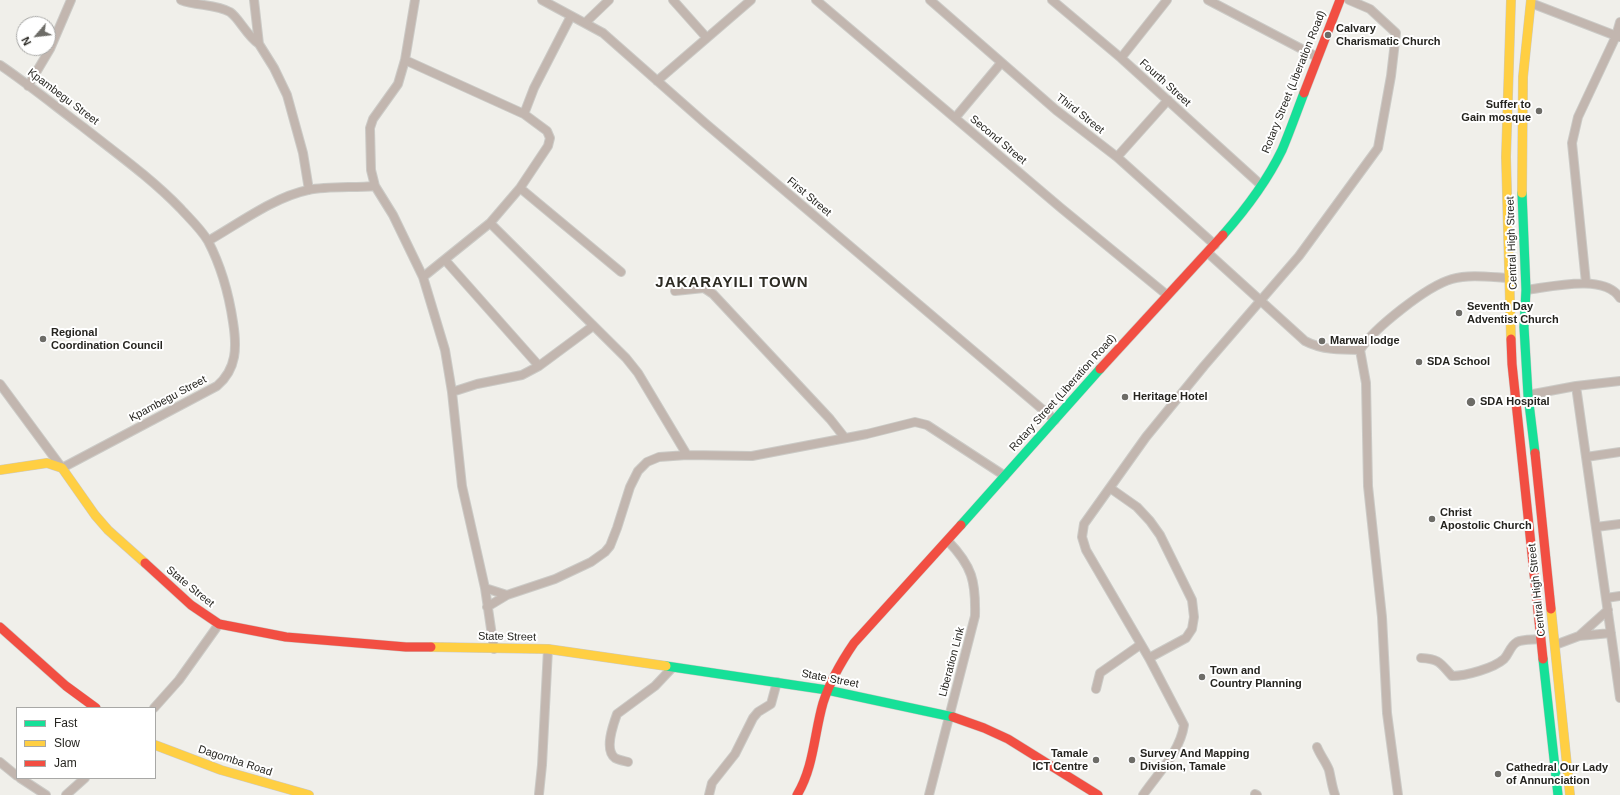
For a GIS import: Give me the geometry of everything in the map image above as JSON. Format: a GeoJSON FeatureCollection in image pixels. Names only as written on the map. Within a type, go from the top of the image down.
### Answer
{"type":"FeatureCollection","features":[{"type":"Feature","properties":{"kind":"main road","name":"Rotary Street (Liberation Road)"},"geometry":{"type":"LineString","coordinates":[[797,795],[805,778],[827,690],[834,674],[854,643],[948,541],[1167,295],[1215,245],[1261,184],[1282,149],[1340,0]]}},
{"type":"Feature","properties":{"kind":"main road","name":"Central High Street"},"geometry":{"type":"LineString","coordinates":[[1511,0],[1506,157],[1508,278],[1512,364],[1558,795]]}},
{"type":"Feature","properties":{"kind":"main road","name":"Central High Street"},"geometry":{"type":"LineString","coordinates":[[1531,1],[1524,77],[1522,204],[1526,290],[1524,327],[1528,395],[1570,795]]}},
{"type":"Feature","properties":{"kind":"main road"},"geometry":{"type":"LineString","coordinates":[[0,470],[47,463],[62,468]]}},
{"type":"Feature","properties":{"kind":"main road","name":"State Street"},"geometry":{"type":"LineString","coordinates":[[62,468],[95,515],[108,530],[191,605],[219,624],[269,634],[406,647],[548,649],[827,690],[949,716],[984,728],[1008,739],[1098,795]]}},
{"type":"Feature","properties":{"kind":"main road"},"geometry":{"type":"LineString","coordinates":[[1532,548],[1545,553]]}},
{"type":"Feature","properties":{"kind":"main road"},"geometry":{"type":"LineString","coordinates":[[0,627],[61,681],[95,707]]}},
{"type":"Feature","properties":{"kind":"main road","name":"Dagomba Road"},"geometry":{"type":"LineString","coordinates":[[156,744],[221,770],[309,795]]}},
{"type":"Feature","properties":{"kind":"street"},"geometry":{"type":"LineString","coordinates":[[28,86],[50,49],[71,0]]}},
{"type":"Feature","properties":{"kind":"street"},"geometry":{"type":"LineString","coordinates":[[181,0],[231,13],[251,38],[259,44],[274,68],[287,95],[303,153],[309,190]]}},
{"type":"Feature","properties":{"kind":"street"},"geometry":{"type":"LineString","coordinates":[[254,0],[259,44]]}},
{"type":"Feature","properties":{"kind":"street"},"geometry":{"type":"LineString","coordinates":[[414,0],[405,60],[398,84],[373,119],[370,128],[371,170],[375,186],[393,215],[423,277],[445,350],[452,392],[462,486],[486,588],[487,607],[494,649]]}},
{"type":"Feature","properties":{"kind":"street","name":"First Street"},"geometry":{"type":"LineString","coordinates":[[542,0],[603,33],[1055,420]]}},
{"type":"Feature","properties":{"kind":"street"},"geometry":{"type":"LineString","coordinates":[[585,23],[610,0]]}},
{"type":"Feature","properties":{"kind":"street"},"geometry":{"type":"LineString","coordinates":[[673,0],[706,37]]}},
{"type":"Feature","properties":{"kind":"street"},"geometry":{"type":"LineString","coordinates":[[658,81],[706,37],[751,0]]}},
{"type":"Feature","properties":{"kind":"street","name":"Second Street"},"geometry":{"type":"LineString","coordinates":[[816,0],[1167,295]]}},
{"type":"Feature","properties":{"kind":"street","name":"Fourth Street"},"geometry":{"type":"LineString","coordinates":[[1052,0],[1121,58],[1261,184]]}},
{"type":"Feature","properties":{"kind":"street"},"geometry":{"type":"LineString","coordinates":[[1121,58],[1167,0]]}},
{"type":"Feature","properties":{"kind":"street"},"geometry":{"type":"LineString","coordinates":[[1208,0],[1317,56]]}},
{"type":"Feature","properties":{"kind":"street"},"geometry":{"type":"LineString","coordinates":[[1143,795],[1172,755],[1183,734],[1184,725],[1149,658],[1140,645],[1086,550],[1082,537],[1084,524],[1146,437],[1259,300],[1299,256],[1378,148],[1381,141],[1380,135],[1392,76],[1396,33],[1370,9],[1349,0]]}},
{"type":"Feature","properties":{"kind":"street","name":"Third Street"},"geometry":{"type":"LineString","coordinates":[[934,1],[1001,63],[1056,110],[1117,157],[1215,245]]}},
{"type":"Feature","properties":{"kind":"street"},"geometry":{"type":"LineString","coordinates":[[1531,1],[1618,37]]}},
{"type":"Feature","properties":{"kind":"street"},"geometry":{"type":"LineString","coordinates":[[524,114],[534,88],[571,16]]}},
{"type":"Feature","properties":{"kind":"street"},"geometry":{"type":"LineString","coordinates":[[1586,282],[1572,143],[1578,117],[1618,37],[1620,22]]}},
{"type":"Feature","properties":{"kind":"street"},"geometry":{"type":"LineString","coordinates":[[405,60],[524,114],[547,131],[550,138],[548,146],[520,188],[490,223],[423,277]]}},
{"type":"Feature","properties":{"kind":"street"},"geometry":{"type":"LineString","coordinates":[[955,118],[1001,63]]}},
{"type":"Feature","properties":{"kind":"street","name":"Kpambegu Street"},"geometry":{"type":"LineString","coordinates":[[0,65],[162,190],[196,224],[208,241],[225,284],[232,311],[235,360],[230,370],[217,386],[62,468]]}},
{"type":"Feature","properties":{"kind":"street"},"geometry":{"type":"LineString","coordinates":[[1117,157],[1168,100]]}},
{"type":"Feature","properties":{"kind":"street"},"geometry":{"type":"LineString","coordinates":[[208,241],[277,201],[309,190],[375,186]]}},
{"type":"Feature","properties":{"kind":"street"},"geometry":{"type":"LineString","coordinates":[[520,188],[621,272]]}},
{"type":"Feature","properties":{"kind":"street"},"geometry":{"type":"LineString","coordinates":[[490,223],[626,358],[638,373],[687,454]]}},
{"type":"Feature","properties":{"kind":"street"},"geometry":{"type":"LineString","coordinates":[[1208,253],[1305,341],[1315,346],[1360,350]]}},
{"type":"Feature","properties":{"kind":"street"},"geometry":{"type":"LineString","coordinates":[[445,260],[539,366]]}},
{"type":"Feature","properties":{"kind":"street"},"geometry":{"type":"LineString","coordinates":[[1398,795],[1387,713],[1382,616],[1368,486],[1366,383],[1360,350],[1366,340],[1396,315],[1425,293],[1439,285],[1452,279],[1468,277],[1508,278]]}},
{"type":"Feature","properties":{"kind":"street"},"geometry":{"type":"LineString","coordinates":[[1526,290],[1586,282],[1609,288],[1620,298]]}},
{"type":"Feature","properties":{"kind":"street"},"geometry":{"type":"LineString","coordinates":[[675,291],[704,288],[713,294],[830,419],[844,438]]}},
{"type":"Feature","properties":{"kind":"street"},"geometry":{"type":"LineString","coordinates":[[452,392],[477,384],[522,375],[539,366],[593,326]]}},
{"type":"Feature","properties":{"kind":"street"},"geometry":{"type":"LineString","coordinates":[[1528,395],[1576,386],[1620,381]]}},
{"type":"Feature","properties":{"kind":"street"},"geometry":{"type":"LineString","coordinates":[[1576,386],[1611,633],[1618,667],[1620,698]]}},
{"type":"Feature","properties":{"kind":"street","name":"State Street"},"geometry":{"type":"LineString","coordinates":[[2,389],[62,468]]}},
{"type":"Feature","properties":{"kind":"street"},"geometry":{"type":"LineString","coordinates":[[487,607],[507,595],[555,579],[599,556],[610,546],[618,528],[630,487],[638,471],[647,462],[659,457],[687,454],[752,456],[915,422],[922,423],[1005,476]]}},
{"type":"Feature","properties":{"kind":"street"},"geometry":{"type":"LineString","coordinates":[[1586,457],[1620,452]]}},
{"type":"Feature","properties":{"kind":"street"},"geometry":{"type":"LineString","coordinates":[[1110,488],[1137,508],[1150,521],[1160,535],[1192,600],[1194,617],[1192,630],[1186,638],[1149,658]]}},
{"type":"Feature","properties":{"kind":"street"},"geometry":{"type":"LineString","coordinates":[[1596,527],[1620,524]]}},
{"type":"Feature","properties":{"kind":"street","name":"Liberation Link"},"geometry":{"type":"LineString","coordinates":[[929,795],[976,616],[976,596],[969,568],[963,557],[948,541]]}},
{"type":"Feature","properties":{"kind":"street"},"geometry":{"type":"LineString","coordinates":[[486,588],[507,595]]}},
{"type":"Feature","properties":{"kind":"street"},"geometry":{"type":"LineString","coordinates":[[1606,598],[1620,596]]}},
{"type":"Feature","properties":{"kind":"street"},"geometry":{"type":"LineString","coordinates":[[1579,636],[1608,610]]}},
{"type":"Feature","properties":{"kind":"street"},"geometry":{"type":"LineString","coordinates":[[155,707],[179,680],[219,624]]}},
{"type":"Feature","properties":{"kind":"street"},"geometry":{"type":"LineString","coordinates":[[1555,645],[1579,636],[1611,633]]}},
{"type":"Feature","properties":{"kind":"street"},"geometry":{"type":"LineString","coordinates":[[1421,658],[1435,659],[1441,662],[1452,676],[1463,676],[1500,663],[1508,655],[1511,647],[1518,641],[1541,639]]}},
{"type":"Feature","properties":{"kind":"street"},"geometry":{"type":"LineString","coordinates":[[1096,689],[1100,673],[1140,645]]}},
{"type":"Feature","properties":{"kind":"street"},"geometry":{"type":"LineString","coordinates":[[539,794],[548,649]]}},
{"type":"Feature","properties":{"kind":"street"},"geometry":{"type":"LineString","coordinates":[[628,762],[616,758],[611,753],[609,747],[617,714],[654,686],[672,668]]}},
{"type":"Feature","properties":{"kind":"street"},"geometry":{"type":"LineString","coordinates":[[709,795],[712,783],[735,754],[753,718],[758,712],[771,704],[777,682]]}},
{"type":"Feature","properties":{"kind":"street"},"geometry":{"type":"LineString","coordinates":[[1317,747],[1320,756],[1329,771],[1330,784],[1335,795]]}},
{"type":"Feature","properties":{"kind":"street"},"geometry":{"type":"LineString","coordinates":[[0,762],[16,775]]}},
{"type":"Feature","properties":{"kind":"street"},"geometry":{"type":"LineString","coordinates":[[22,779],[46,795]]}},
{"type":"Feature","properties":{"kind":"street"},"geometry":{"type":"LineString","coordinates":[[66,795],[84,779]]}},
{"type":"Feature","properties":{"kind":"traffic: fast"},"geometry":{"type":"LineString","coordinates":[[1223,235],[1256,194],[1270,173],[1285,143],[1304,93]]}},
{"type":"Feature","properties":{"kind":"traffic: fast"},"geometry":{"type":"LineString","coordinates":[[1522,193],[1526,290],[1524,327],[1528,395],[1535,453]]}},
{"type":"Feature","properties":{"kind":"traffic: fast"},"geometry":{"type":"LineString","coordinates":[[961,525],[1100,369]]}},
{"type":"Feature","properties":{"kind":"traffic: fast"},"geometry":{"type":"LineString","coordinates":[[1543,659],[1558,795]]}},
{"type":"Feature","properties":{"kind":"traffic: fast"},"geometry":{"type":"LineString","coordinates":[[666,666],[827,690],[953,717]]}},
{"type":"Feature","properties":{"kind":"traffic: slow"},"geometry":{"type":"LineString","coordinates":[[1511,0],[1506,157],[1511,339]]}},
{"type":"Feature","properties":{"kind":"traffic: slow"},"geometry":{"type":"LineString","coordinates":[[1522,193],[1523,77],[1531,0]]}},
{"type":"Feature","properties":{"kind":"traffic: slow"},"geometry":{"type":"LineString","coordinates":[[0,470],[47,463],[62,468],[95,515],[108,530],[145,563]]}},
{"type":"Feature","properties":{"kind":"traffic: slow"},"geometry":{"type":"LineString","coordinates":[[1551,609],[1570,795]]}},
{"type":"Feature","properties":{"kind":"traffic: slow"},"geometry":{"type":"LineString","coordinates":[[431,647],[548,649],[666,666]]}},
{"type":"Feature","properties":{"kind":"traffic: slow"},"geometry":{"type":"LineString","coordinates":[[156,745],[221,770],[309,795]]}},
{"type":"Feature","properties":{"kind":"traffic: jam"},"geometry":{"type":"LineString","coordinates":[[1304,93],[1340,0]]}},
{"type":"Feature","properties":{"kind":"traffic: jam"},"geometry":{"type":"LineString","coordinates":[[1100,369],[1223,235]]}},
{"type":"Feature","properties":{"kind":"traffic: jam"},"geometry":{"type":"LineString","coordinates":[[1511,339],[1512,364],[1543,659]]}},
{"type":"Feature","properties":{"kind":"traffic: jam"},"geometry":{"type":"LineString","coordinates":[[1535,453],[1551,609]]}},
{"type":"Feature","properties":{"kind":"traffic: jam"},"geometry":{"type":"LineString","coordinates":[[797,795],[807,773],[823,703],[832,679],[845,657],[854,643],[961,525]]}},
{"type":"Feature","properties":{"kind":"traffic: jam"},"geometry":{"type":"LineString","coordinates":[[145,563],[191,605],[219,624],[286,637],[406,647],[431,647]]}},
{"type":"Feature","properties":{"kind":"traffic: jam"},"geometry":{"type":"LineString","coordinates":[[0,627],[66,686],[95,707]]}},
{"type":"Feature","properties":{"kind":"traffic: jam"},"geometry":{"type":"LineString","coordinates":[[953,717],[984,728],[1008,739],[1098,795]]}},
{"type":"Feature","properties":{"kind":"place","name":"Calvary Charismatic Church"},"geometry":{"type":"Point","coordinates":[1328,35]}},
{"type":"Feature","properties":{"kind":"place","name":"Suffer to Gain mosque"},"geometry":{"type":"Point","coordinates":[1539,111]}},
{"type":"Feature","properties":{"kind":"place","name":"Seventh Day Adventist Church"},"geometry":{"type":"Point","coordinates":[1459,313]}},
{"type":"Feature","properties":{"kind":"place","name":"Regional Coordination Council"},"geometry":{"type":"Point","coordinates":[43,339]}},
{"type":"Feature","properties":{"kind":"place","name":"Marwal lodge"},"geometry":{"type":"Point","coordinates":[1322,341]}},
{"type":"Feature","properties":{"kind":"place","name":"SDA School"},"geometry":{"type":"Point","coordinates":[1419,362]}},
{"type":"Feature","properties":{"kind":"place","name":"Heritage Hotel"},"geometry":{"type":"Point","coordinates":[1125,397]}},
{"type":"Feature","properties":{"kind":"place","name":"SDA Hospital"},"geometry":{"type":"Point","coordinates":[1471,402]}},
{"type":"Feature","properties":{"kind":"place","name":"Christ Apostolic Church"},"geometry":{"type":"Point","coordinates":[1432,519]}},
{"type":"Feature","properties":{"kind":"place","name":"Town and Country Planning"},"geometry":{"type":"Point","coordinates":[1202,677]}},
{"type":"Feature","properties":{"kind":"place","name":"Tamale ICT Centre"},"geometry":{"type":"Point","coordinates":[1096,760]}},
{"type":"Feature","properties":{"kind":"place","name":"Survey And Mapping Division, Tamale"},"geometry":{"type":"Point","coordinates":[1132,760]}},
{"type":"Feature","properties":{"kind":"place","name":"Cathedral Our Lady of Annunciation"},"geometry":{"type":"Point","coordinates":[1498,774]}},
{"type":"Feature","properties":{"kind":"district","name":"JAKARAYILI TOWN"},"geometry":{"type":"Point","coordinates":[732,283]}}]}
